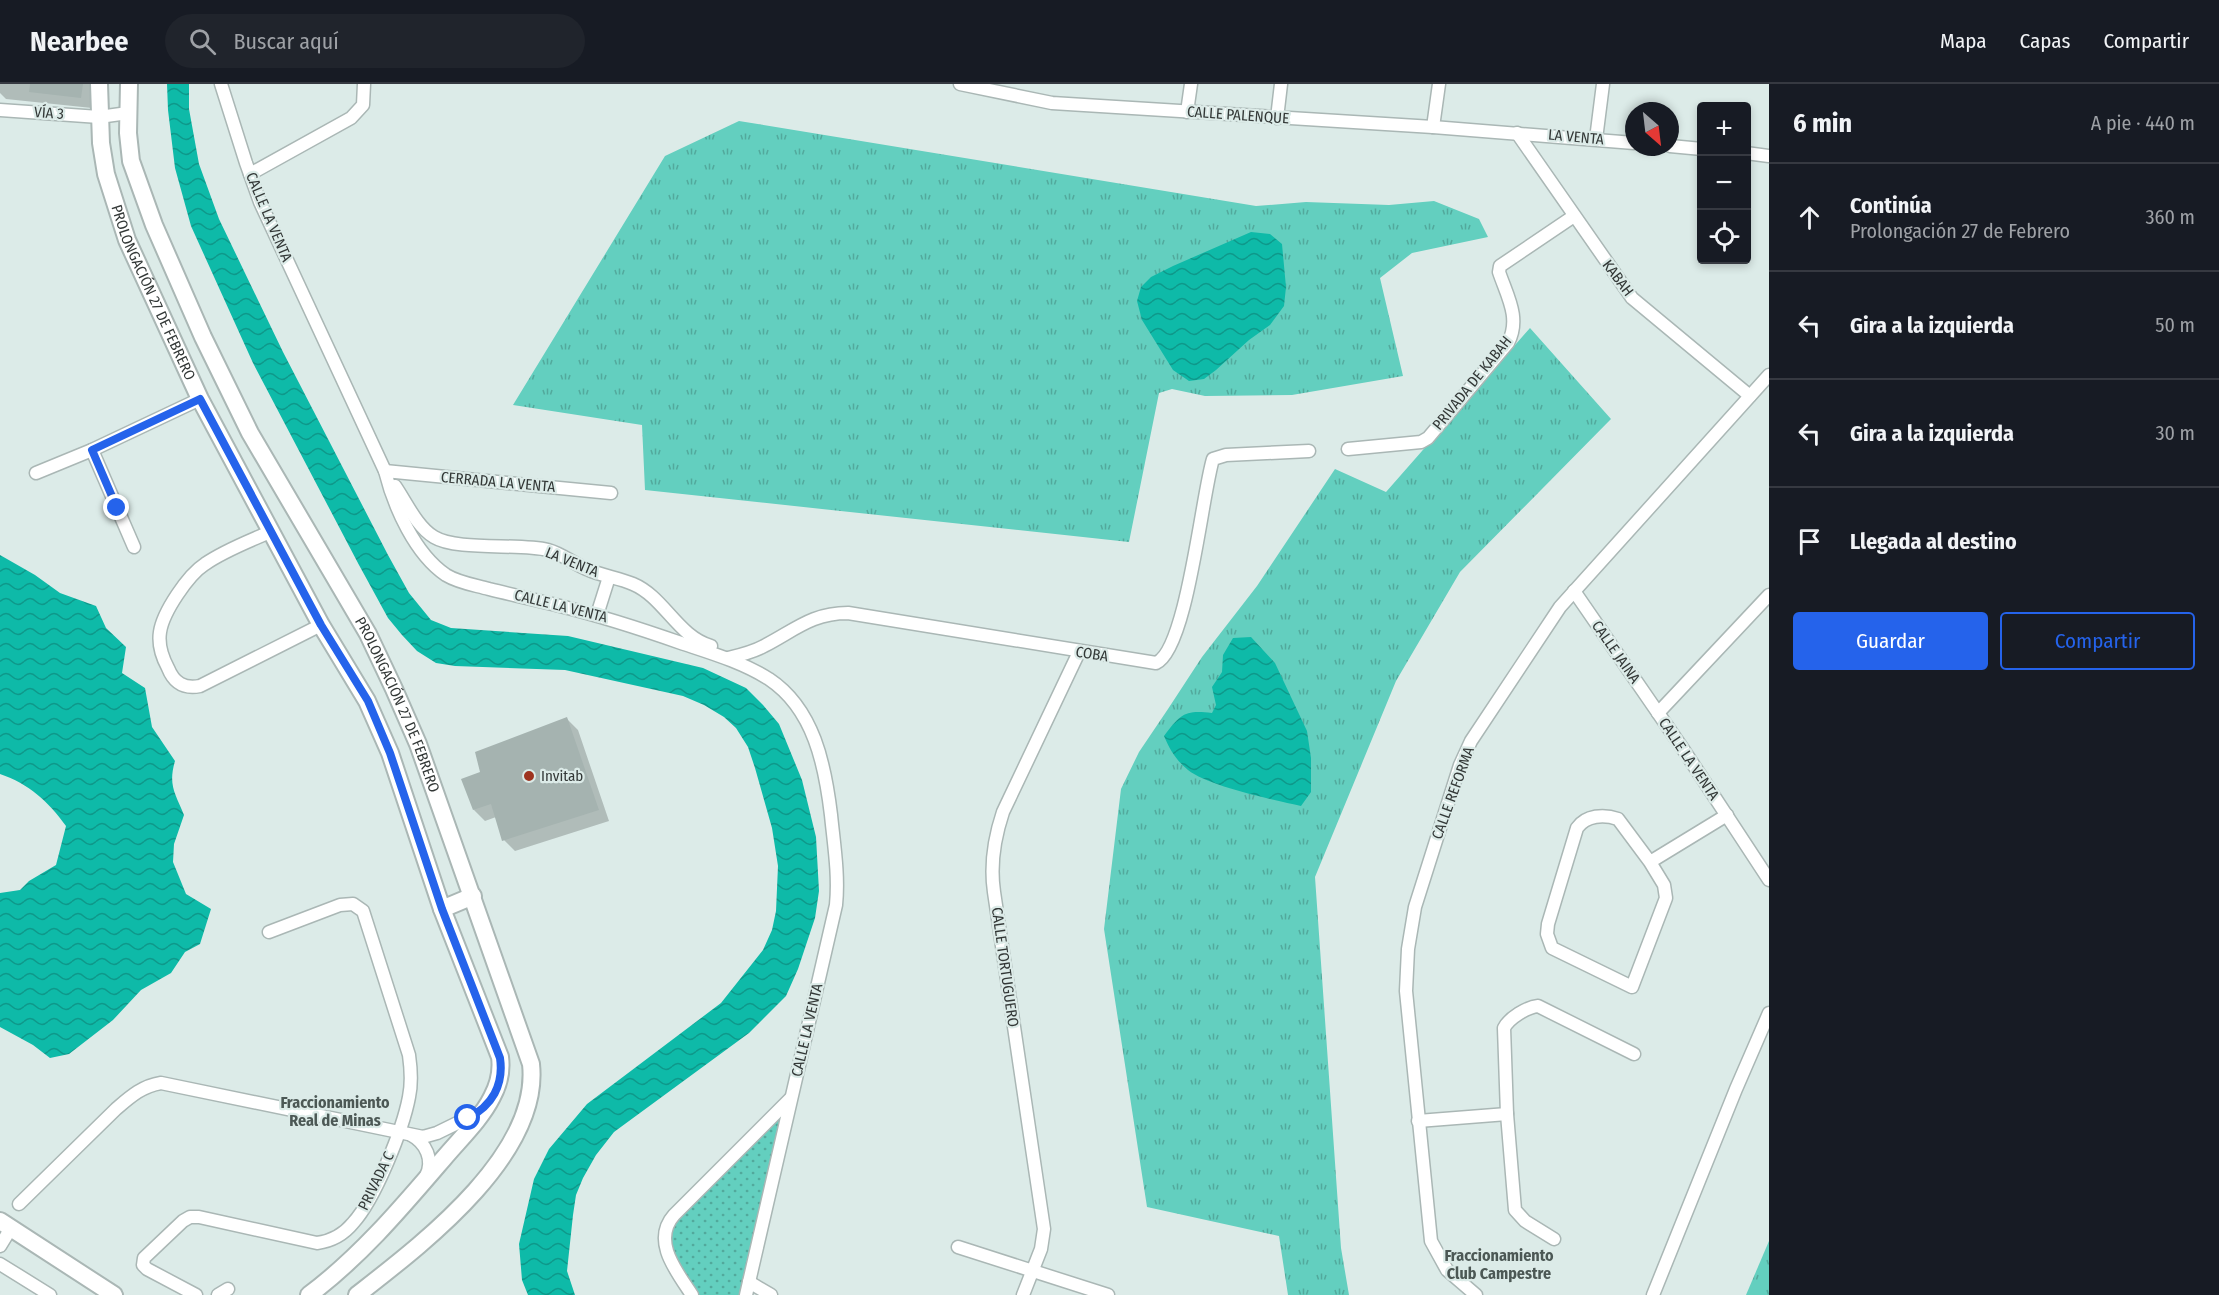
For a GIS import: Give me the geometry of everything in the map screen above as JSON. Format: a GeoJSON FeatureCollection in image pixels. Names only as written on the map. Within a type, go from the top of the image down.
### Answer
{"type":"FeatureCollection","features":[{"type":"Feature","properties":{"kind":"street","name":"PROLONGACIÓN 27 DE FEBRERO"},"geometry":{"type":"LineString","coordinates":[[99,84],[99,117],[106,174],[114,205],[145,282],[200,399],[321,625],[368,701],[390,753],[442,909],[500,1058],[500,1077],[491,1100],[483,1110],[424,1182],[356,1256],[309,1295]]}},
{"type":"Feature","properties":{"kind":"street","name":"PROLONGACIÓN 27 DE FEBRERO"},"geometry":{"type":"LineString","coordinates":[[129,84],[129,146],[135,175],[203,337],[250,433],[368,634],[394,689],[418,744],[528,1052],[532,1074],[530,1100],[510,1146],[491,1172],[432,1232],[357,1295]]}},
{"type":"Feature","properties":{"kind":"street","name":"CALLE LA VENTA"},"geometry":{"type":"LineString","coordinates":[[221,84],[250,174],[277,240],[385,471],[388,485],[415,543],[429,560],[447,575],[471,585],[597,615],[728,658],[770,680],[796,706],[815,740],[826,780],[838,877],[836,905],[746,1295]]}},
{"type":"Feature","properties":{"kind":"street"},"geometry":{"type":"LineString","coordinates":[[250,174],[351,118],[363,105],[364,84]]}},
{"type":"Feature","properties":{"kind":"street","name":"CALLE PALENQUE"},"geometry":{"type":"LineString","coordinates":[[962,84],[1046,103],[1517,133]]}},
{"type":"Feature","properties":{"kind":"street"},"geometry":{"type":"LineString","coordinates":[[1187,112],[1191,84]]}},
{"type":"Feature","properties":{"kind":"street"},"geometry":{"type":"LineString","coordinates":[[1276,118],[1281,84]]}},
{"type":"Feature","properties":{"kind":"street"},"geometry":{"type":"LineString","coordinates":[[1433,127],[1439,84]]}},
{"type":"Feature","properties":{"kind":"street"},"geometry":{"type":"LineString","coordinates":[[1596,139],[1603,84]]}},
{"type":"Feature","properties":{"kind":"street","name":"VÍA 3"},"geometry":{"type":"LineString","coordinates":[[0,110],[99,117],[128,112]]}},
{"type":"Feature","properties":{"kind":"street","name":"LA VENTA"},"geometry":{"type":"LineString","coordinates":[[1517,133],[1625,141]]}},
{"type":"Feature","properties":{"kind":"street","name":"KABAH"},"geometry":{"type":"LineString","coordinates":[[1517,133],[1632,298],[1750,396]]}},
{"type":"Feature","properties":{"kind":"street"},"geometry":{"type":"LineString","coordinates":[[1679,147],[1697,149]]}},
{"type":"Feature","properties":{"kind":"street"},"geometry":{"type":"LineString","coordinates":[[1751,154],[1769,156]]}},
{"type":"Feature","properties":{"kind":"street","name":"PRIVADA DE KABAH"},"geometry":{"type":"LineString","coordinates":[[1348,449],[1421,442],[1428,438],[1508,343],[1512,335],[1513,312],[1498,272],[1500,266],[1574,216]]}},
{"type":"Feature","properties":{"kind":"street","name":"CALLE REFORMA"},"geometry":{"type":"LineString","coordinates":[[1476,1295],[1447,1270],[1431,1241],[1406,991],[1407,948],[1415,907],[1438,830],[1465,752],[1560,607],[1769,375]]}},
{"type":"Feature","properties":{"kind":"street"},"geometry":{"type":"LineString","coordinates":[[36,473],[92,450],[200,399]]}},
{"type":"Feature","properties":{"kind":"street"},"geometry":{"type":"LineString","coordinates":[[92,450],[134,547]]}},
{"type":"Feature","properties":{"kind":"street","name":"COBA"},"geometry":{"type":"LineString","coordinates":[[728,658],[763,647],[807,621],[834,613],[848,613],[1156,663],[1163,660],[1168,652],[1183,606],[1198,546],[1213,459],[1226,455],[1309,451]]}},
{"type":"Feature","properties":{"kind":"street","name":"LA VENTA"},"geometry":{"type":"LineString","coordinates":[[385,471],[425,529],[435,538],[461,544],[548,550],[587,570],[632,583],[654,597],[686,631],[706,645],[724,650],[728,658]]}},
{"type":"Feature","properties":{"kind":"street","name":"CERRADA LA VENTA"},"geometry":{"type":"LineString","coordinates":[[385,471],[611,493]]}},
{"type":"Feature","properties":{"kind":"street"},"geometry":{"type":"LineString","coordinates":[[272,531],[205,564],[179,594],[164,619],[160,633],[160,645],[170,674],[176,682],[183,686],[200,686],[321,625]]}},
{"type":"Feature","properties":{"kind":"street"},"geometry":{"type":"LineString","coordinates":[[597,615],[609,577]]}},
{"type":"Feature","properties":{"kind":"street","name":"CALLE JAINA"},"geometry":{"type":"LineString","coordinates":[[1574,591],[1658,713]]}},
{"type":"Feature","properties":{"kind":"street","name":"CALLE LA VENTA"},"geometry":{"type":"LineString","coordinates":[[1769,595],[1658,713],[1769,880]]}},
{"type":"Feature","properties":{"kind":"street","name":"CALLE TORTUGUERO"},"geometry":{"type":"LineString","coordinates":[[1023,1295],[1044,1238],[1043,1219],[1002,948],[992,865],[1004,812],[1079,652]]}},
{"type":"Feature","properties":{"kind":"street"},"geometry":{"type":"LineString","coordinates":[[368,701],[394,689]]}},
{"type":"Feature","properties":{"kind":"street"},"geometry":{"type":"LineString","coordinates":[[1650,862],[1727,815]]}},
{"type":"Feature","properties":{"kind":"street"},"geometry":{"type":"LineString","coordinates":[[1608,816],[1618,819],[1650,862],[1665,885],[1666,898],[1632,987],[1552,948],[1547,934],[1548,924],[1580,824],[1597,817],[1608,816]]}},
{"type":"Feature","properties":{"kind":"street"},"geometry":{"type":"LineString","coordinates":[[442,909],[473,896]]}},
{"type":"Feature","properties":{"kind":"street","name":"PRIVADA C"},"geometry":{"type":"LineString","coordinates":[[196,1295],[143,1265],[144,1258],[183,1221],[199,1217],[306,1241],[331,1240],[342,1234],[362,1212],[405,1134],[411,1068],[409,1055],[363,911],[352,903],[340,905],[269,932]]}},
{"type":"Feature","properties":{"kind":"street"},"geometry":{"type":"LineString","coordinates":[[1554,1239],[1525,1221],[1515,1210],[1506,1114],[1504,1028],[1511,1019],[1533,1007],[1544,1008],[1634,1054]]}},
{"type":"Feature","properties":{"kind":"street"},"geometry":{"type":"LineString","coordinates":[[1653,1295],[1769,1013]]}},
{"type":"Feature","properties":{"kind":"street"},"geometry":{"type":"LineString","coordinates":[[19,1204],[116,1109],[149,1084],[161,1083],[405,1134],[429,1136],[483,1110]]}},
{"type":"Feature","properties":{"kind":"street","name":"CALLE LA VENTA"},"geometry":{"type":"LineString","coordinates":[[692,1295],[665,1250],[664,1237],[667,1224],[791,1098]]}},
{"type":"Feature","properties":{"kind":"street"},"geometry":{"type":"LineString","coordinates":[[1418,1121],[1506,1114]]}},
{"type":"Feature","properties":{"kind":"street"},"geometry":{"type":"LineString","coordinates":[[405,1134],[419,1139],[424,1146],[430,1162],[424,1182]]}},
{"type":"Feature","properties":{"kind":"street"},"geometry":{"type":"LineString","coordinates":[[0,1246],[6,1224],[114,1295]]}},
{"type":"Feature","properties":{"kind":"street"},"geometry":{"type":"LineString","coordinates":[[958,1247],[1108,1295]]}},
{"type":"Feature","properties":{"kind":"street"},"geometry":{"type":"LineString","coordinates":[[0,1263],[50,1295]]}},
{"type":"Feature","properties":{"kind":"street"},"geometry":{"type":"LineString","coordinates":[[749,1282],[771,1295]]}},
{"type":"Feature","properties":{"kind":"green space"},"geometry":{"type":"Polygon","coordinates":[[[739,121],[1256,206],[1306,202],[1389,205],[1434,201],[1479,219],[1488,237],[1412,253],[1380,278],[1403,376],[1292,395],[1205,396],[1172,389],[1159,393],[1129,542],[645,490],[642,425],[513,405],[665,156],[739,121]]]}},
{"type":"Feature","properties":{"kind":"green space"},"geometry":{"type":"Polygon","coordinates":[[[1530,328],[1611,419],[1460,572],[1396,681],[1315,877],[1341,1248],[1349,1295],[1288,1295],[1279,1236],[1147,1207],[1104,929],[1121,789],[1139,752],[1202,657],[1257,586],[1335,469],[1386,492],[1530,328]]]}},
{"type":"Feature","properties":{"kind":"green space"},"geometry":{"type":"Polygon","coordinates":[[[791,1098],[746,1295],[692,1295],[664,1237],[667,1224],[791,1098]]]}},
{"type":"Feature","properties":{"kind":"green space"},"geometry":{"type":"Polygon","coordinates":[[[1769,1241],[1769,1295],[1746,1295],[1769,1241]]]}},
{"type":"Feature","properties":{"kind":"water"},"geometry":{"type":"Polygon","coordinates":[[[167,84],[189,84],[189,109],[199,164],[219,219],[283,352],[388,555],[409,593],[431,620],[451,628],[568,636],[703,668],[746,688],[763,705],[779,724],[802,780],[816,837],[819,891],[815,918],[798,969],[786,996],[749,1033],[614,1132],[596,1155],[576,1195],[573,1215],[567,1271],[575,1295],[528,1295],[522,1280],[519,1244],[534,1179],[549,1149],[587,1104],[721,1003],[763,950],[772,930],[776,911],[778,866],[772,828],[748,747],[736,728],[724,717],[683,696],[565,670],[455,666],[436,663],[417,651],[402,635],[388,618],[253,363],[191,226],[175,168],[167,84]]]}},
{"type":"Feature","properties":{"kind":"water"},"geometry":{"type":"Polygon","coordinates":[[[1251,232],[1270,234],[1282,244],[1286,287],[1284,306],[1270,325],[1249,340],[1216,370],[1204,379],[1189,381],[1173,370],[1142,320],[1137,301],[1141,287],[1151,277],[1173,266],[1251,232]]]}},
{"type":"Feature","properties":{"kind":"water"},"geometry":{"type":"Polygon","coordinates":[[[0,555],[35,575],[60,593],[96,606],[106,628],[126,647],[122,673],[145,688],[152,727],[175,761],[172,783],[184,815],[174,844],[173,862],[186,894],[211,909],[200,944],[185,952],[171,973],[141,990],[113,1020],[69,1054],[50,1058],[33,1045],[0,1027],[0,893],[20,890],[29,881],[56,865],[66,826],[37,794],[0,774],[0,555]]]}},
{"type":"Feature","properties":{"kind":"water"},"geometry":{"type":"Polygon","coordinates":[[[1251,637],[1275,663],[1307,731],[1311,758],[1311,792],[1301,806],[1242,792],[1197,776],[1177,759],[1164,736],[1184,715],[1195,712],[1212,713],[1216,705],[1212,687],[1222,672],[1223,655],[1233,638],[1251,637]]]}},
{"type":"Feature","properties":{"kind":"building"},"geometry":{"type":"Polygon","coordinates":[[[30,84],[83,84],[81,98],[29,92],[30,84]]]}},
{"type":"Feature","properties":{"kind":"building","name":"Invitab"},"geometry":{"type":"Polygon","coordinates":[[[567,717],[599,810],[502,841],[491,804],[473,810],[461,779],[480,772],[475,752],[567,717]]]}},
{"type":"Feature","properties":{"kind":"place","name":"Invitab"},"geometry":{"type":"Point","coordinates":[529,776]}},
{"type":"Feature","properties":{"kind":"district","name":"Fraccionamiento Real de Minas"},"geometry":{"type":"Point","coordinates":[335,1111]}},
{"type":"Feature","properties":{"kind":"district","name":"Fraccionamiento Club Campestre"},"geometry":{"type":"Point","coordinates":[1499,1264]}},
{"type":"Feature","properties":{"kind":"route"},"geometry":{"type":"LineString","coordinates":[[117,508],[92,450],[200,399],[321,625],[344,666],[368,701],[390,753],[442,909],[500,1058],[500,1077],[491,1100],[483,1110],[468,1118]]}}]}
